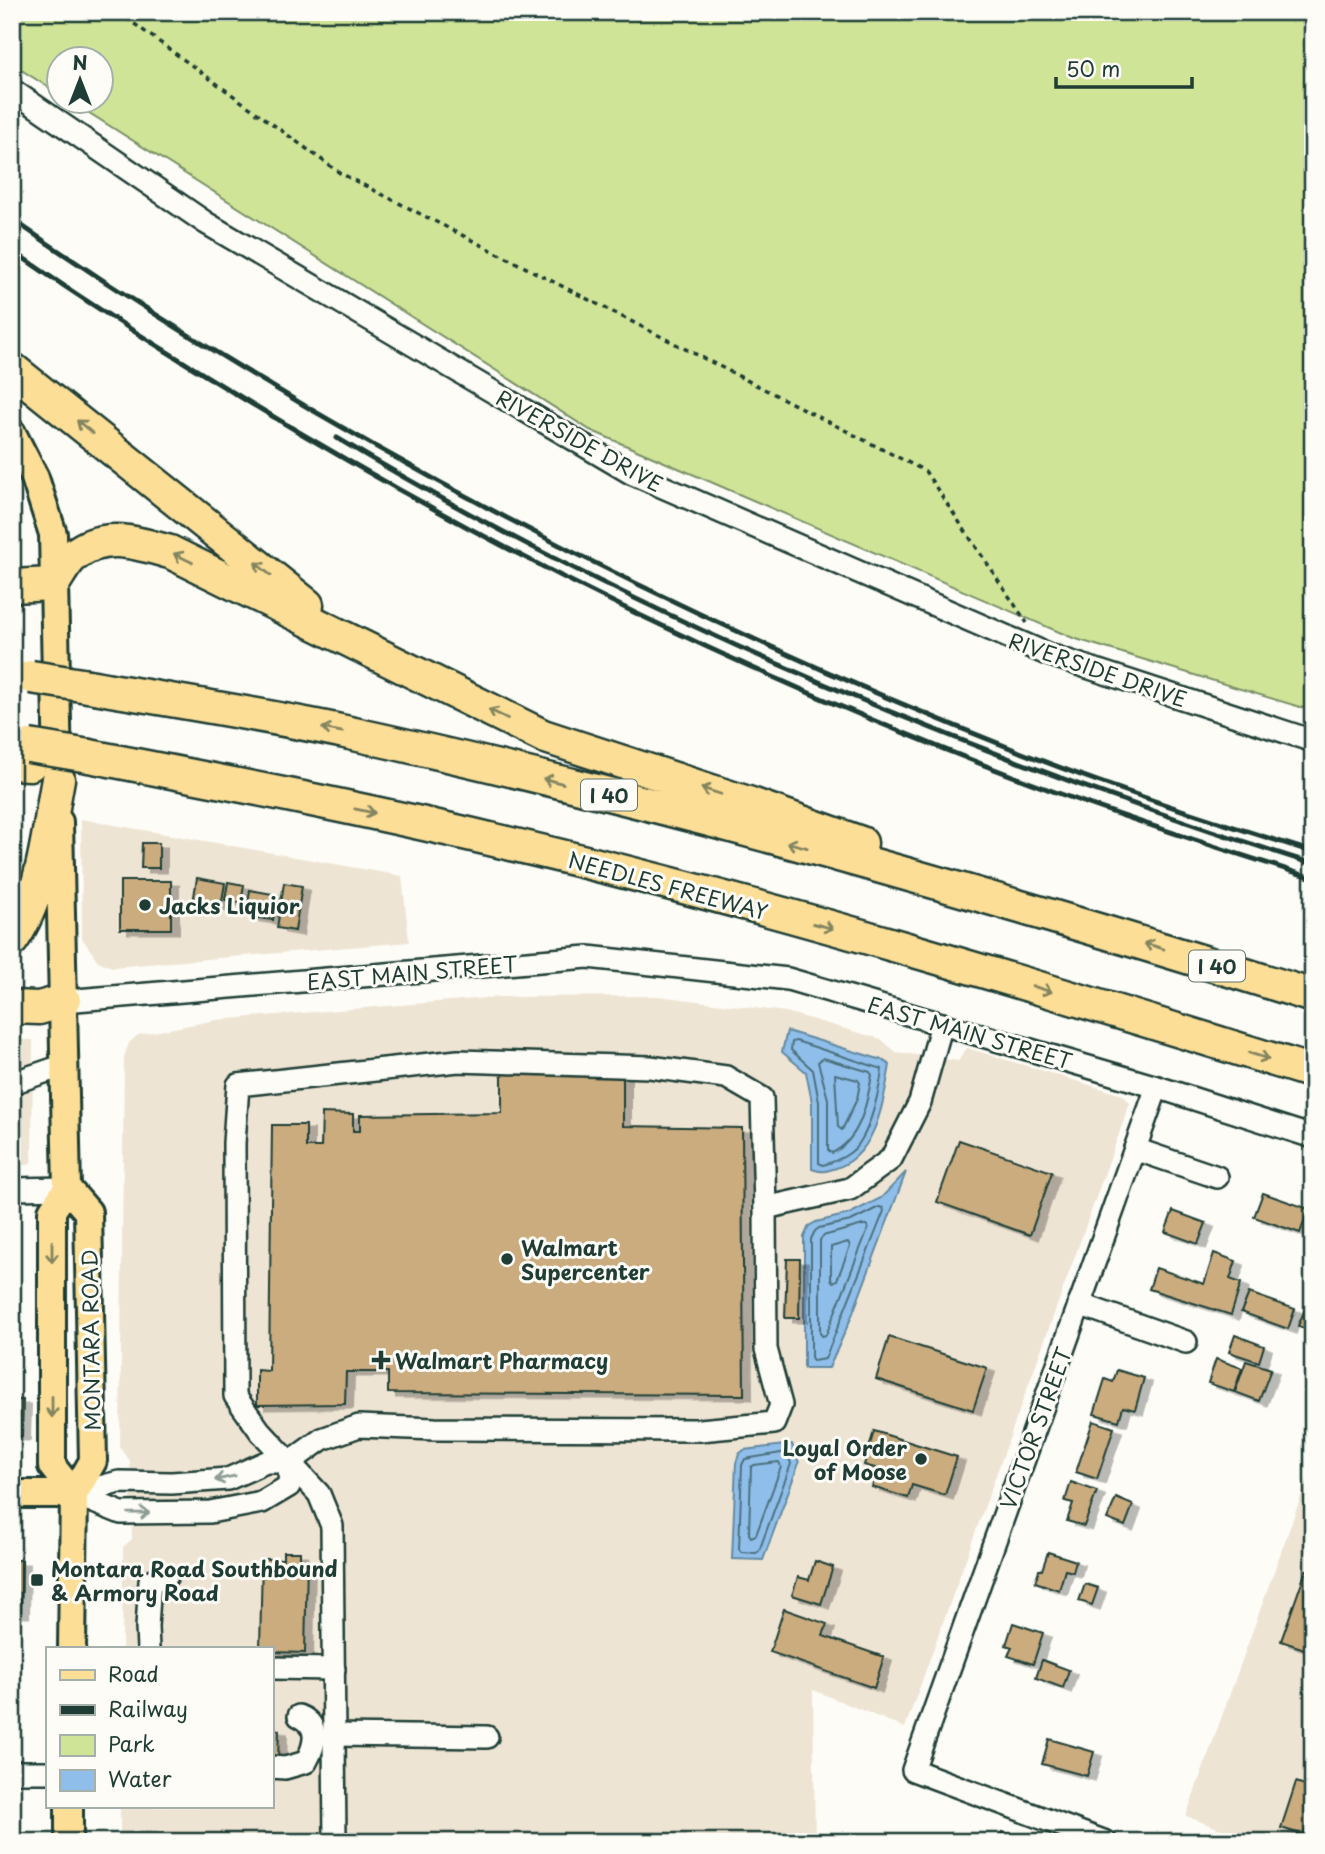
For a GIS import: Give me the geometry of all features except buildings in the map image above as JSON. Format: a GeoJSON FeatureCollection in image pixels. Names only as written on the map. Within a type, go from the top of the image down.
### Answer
{"type":"FeatureCollection","features":[{"type":"Feature","properties":{"kind":"highway"},"geometry":{"type":"LineString","coordinates":[[12,369],[354,643]]}},
{"type":"Feature","properties":{"kind":"highway"},"geometry":{"type":"LineString","coordinates":[[12,586],[53,584],[73,557],[96,544],[126,540],[170,552],[543,736],[751,804],[1122,936]]}},
{"type":"Feature","properties":{"kind":"highway","name":"I 40"},"geometry":{"type":"LineString","coordinates":[[21,676],[341,732],[500,767],[817,850],[1122,936],[1313,996]]}},
{"type":"Feature","properties":{"kind":"highway","name":"NEEDLES FREEWAY"},"geometry":{"type":"LineString","coordinates":[[21,754],[298,796],[495,840],[757,908],[976,969],[1313,1072]]}},
{"type":"Feature","properties":{"kind":"highway"},"geometry":{"type":"LineString","coordinates":[[12,940],[24,919],[38,881],[58,779]]}},
{"type":"Feature","properties":{"kind":"highway"},"geometry":{"type":"LineString","coordinates":[[12,993],[36,993],[64,1001]]}},
{"type":"Feature","properties":{"kind":"highway"},"geometry":{"type":"LineString","coordinates":[[12,1007],[39,1008],[64,1001]]}},
{"type":"Feature","properties":{"kind":"main road"},"geometry":{"type":"LineString","coordinates":[[12,433],[35,478],[53,534],[64,1001]]}},
{"type":"Feature","properties":{"kind":"main road","name":"MONTARA ROAD"},"geometry":{"type":"LineString","coordinates":[[64,1001],[67,1188],[52,1211],[52,1466],[74,1494]]}},
{"type":"Feature","properties":{"kind":"main road","name":"MONTARA ROAD"},"geometry":{"type":"LineString","coordinates":[[67,1188],[88,1212],[93,1461],[74,1494],[72,1647]]}},
{"type":"Feature","properties":{"kind":"main road"},"geometry":{"type":"LineString","coordinates":[[12,1494],[74,1494]]}},
{"type":"Feature","properties":{"kind":"main road"},"geometry":{"type":"LineString","coordinates":[[69,1808],[69,1842]]}},
{"type":"Feature","properties":{"kind":"street","name":"RIVERSIDE DRIVE"},"geometry":{"type":"LineString","coordinates":[[12,90],[206,223],[631,473],[1047,654],[1313,741]]}},
{"type":"Feature","properties":{"kind":"street","name":"EAST MAIN STREET"},"geometry":{"type":"LineString","coordinates":[[64,1001],[588,957],[789,979],[1157,1087],[1313,1137]]}},
{"type":"Feature","properties":{"kind":"street"},"geometry":{"type":"LineString","coordinates":[[765,1208],[850,1189],[891,1159],[920,1102],[942,1024]]}},
{"type":"Feature","properties":{"kind":"street"},"geometry":{"type":"LineString","coordinates":[[74,1494],[118,1482],[173,1483],[228,1479],[266,1462],[290,1462],[322,1439],[359,1426],[435,1429],[700,1430],[774,1423],[782,1405],[766,1349],[762,1098],[726,1077],[650,1067],[458,1061],[238,1085],[234,1143],[235,1396],[260,1431],[290,1462],[319,1494],[332,1526],[335,1842]]}},
{"type":"Feature","properties":{"kind":"street"},"geometry":{"type":"LineString","coordinates":[[12,1083],[65,1065]]}},
{"type":"Feature","properties":{"kind":"street","name":"VICTOR STREET"},"geometry":{"type":"LineString","coordinates":[[1106,1842],[913,1770],[1157,1087]]}},
{"type":"Feature","properties":{"kind":"street"},"geometry":{"type":"LineString","coordinates":[[1135,1149],[1217,1177]]}},
{"type":"Feature","properties":{"kind":"street"},"geometry":{"type":"LineString","coordinates":[[12,1189],[67,1188]]}},
{"type":"Feature","properties":{"kind":"street"},"geometry":{"type":"LineString","coordinates":[[1080,1304],[1186,1342]]}},
{"type":"Feature","properties":{"kind":"street"},"geometry":{"type":"LineString","coordinates":[[74,1494],[121,1513],[210,1512],[262,1502],[289,1486],[290,1462]]}},
{"type":"Feature","properties":{"kind":"street"},"geometry":{"type":"LineString","coordinates":[[148,1647],[146,1627],[150,1581],[167,1576]]}},
{"type":"Feature","properties":{"kind":"street"},"geometry":{"type":"LineString","coordinates":[[273,1668],[334,1669]]}},
{"type":"Feature","properties":{"kind":"street"},"geometry":{"type":"LineString","coordinates":[[273,1767],[285,1768],[306,1762],[314,1748],[314,1730],[307,1720],[299,1716]]}},
{"type":"Feature","properties":{"kind":"street"},"geometry":{"type":"LineString","coordinates":[[334,1735],[487,1737]]}},
{"type":"Feature","properties":{"kind":"street"},"geometry":{"type":"LineString","coordinates":[[12,1772],[46,1772]]}},
{"type":"Feature","properties":{"kind":"path"},"geometry":{"type":"LineString","coordinates":[[118,12],[340,173],[925,471],[1047,654]]}},
{"type":"Feature","properties":{"kind":"shaded area"},"geometry":{"type":"Polygon","coordinates":[[[81,819],[402,876],[409,942],[112,967],[98,961],[82,938],[81,819]]]}},
{"type":"Feature","properties":{"kind":"shaded area"},"geometry":{"type":"Polygon","coordinates":[[[658,996],[786,1012],[881,1039],[896,1052],[958,1061],[967,1048],[1123,1095],[1130,1103],[905,1728],[813,1690],[815,1842],[120,1842],[120,1808],[273,1808],[273,1647],[122,1647],[123,1547],[132,1539],[130,1461],[120,1447],[124,1057],[129,1043],[138,1035],[216,1020],[499,997],[658,996]]]}},
{"type":"Feature","properties":{"kind":"shaded area"},"geometry":{"type":"Polygon","coordinates":[[[12,1040],[33,1040],[32,1160],[29,1165],[12,1165],[12,1040]]]}},
{"type":"Feature","properties":{"kind":"shaded area"},"geometry":{"type":"Polygon","coordinates":[[[1313,1463],[1313,1842],[1254,1842],[1186,1816],[1313,1463]]]}},
{"type":"Feature","properties":{"kind":"green space"},"geometry":{"type":"Polygon","coordinates":[[[12,12],[1313,12],[1313,711],[1073,638],[590,430],[94,116],[116,116],[116,46],[46,46],[46,86],[12,64],[12,12]]]}},
{"type":"Feature","properties":{"kind":"water"},"geometry":{"type":"Polygon","coordinates":[[[787,1031],[882,1060],[890,1065],[880,1112],[868,1141],[848,1163],[833,1169],[812,1169],[812,1102],[806,1072],[782,1052],[787,1031]]]}},
{"type":"Feature","properties":{"kind":"water"},"geometry":{"type":"Polygon","coordinates":[[[906,1172],[851,1318],[829,1368],[804,1368],[804,1237],[809,1226],[849,1214],[881,1198],[906,1172]]]}},
{"type":"Feature","properties":{"kind":"water"},"geometry":{"type":"Polygon","coordinates":[[[792,1444],[799,1463],[763,1560],[732,1559],[736,1463],[739,1454],[744,1450],[792,1444]]]}},
{"type":"Feature","properties":{"kind":"railway"},"geometry":{"type":"LineString","coordinates":[[12,219],[133,300],[379,449],[633,582],[895,701],[1030,756],[1135,794],[1313,852]]}},
{"type":"Feature","properties":{"kind":"railway"},"geometry":{"type":"LineString","coordinates":[[12,250],[124,325],[333,452],[428,506],[622,606],[821,698],[921,740],[1095,806],[1313,878]]}},
{"type":"Feature","properties":{"kind":"railway"},"geometry":{"type":"LineString","coordinates":[[337,438],[571,567],[813,680],[1061,778],[1313,864]]}},
{"type":"Feature","properties":{"kind":"place","name":"Jacks Liquior"},"geometry":{"type":"Point","coordinates":[145,905]}},
{"type":"Feature","properties":{"kind":"place","name":"Walmart Supercenter"},"geometry":{"type":"Point","coordinates":[507,1259]}},
{"type":"Feature","properties":{"kind":"place","name":"Walmart Pharmacy"},"geometry":{"type":"Point","coordinates":[381,1360]}},
{"type":"Feature","properties":{"kind":"place","name":"Loyal Order of Moose"},"geometry":{"type":"Point","coordinates":[921,1459]}},
{"type":"Feature","properties":{"kind":"place","name":"Montara Road Southbound & Armory Road"},"geometry":{"type":"Point","coordinates":[37,1580]}}]}
